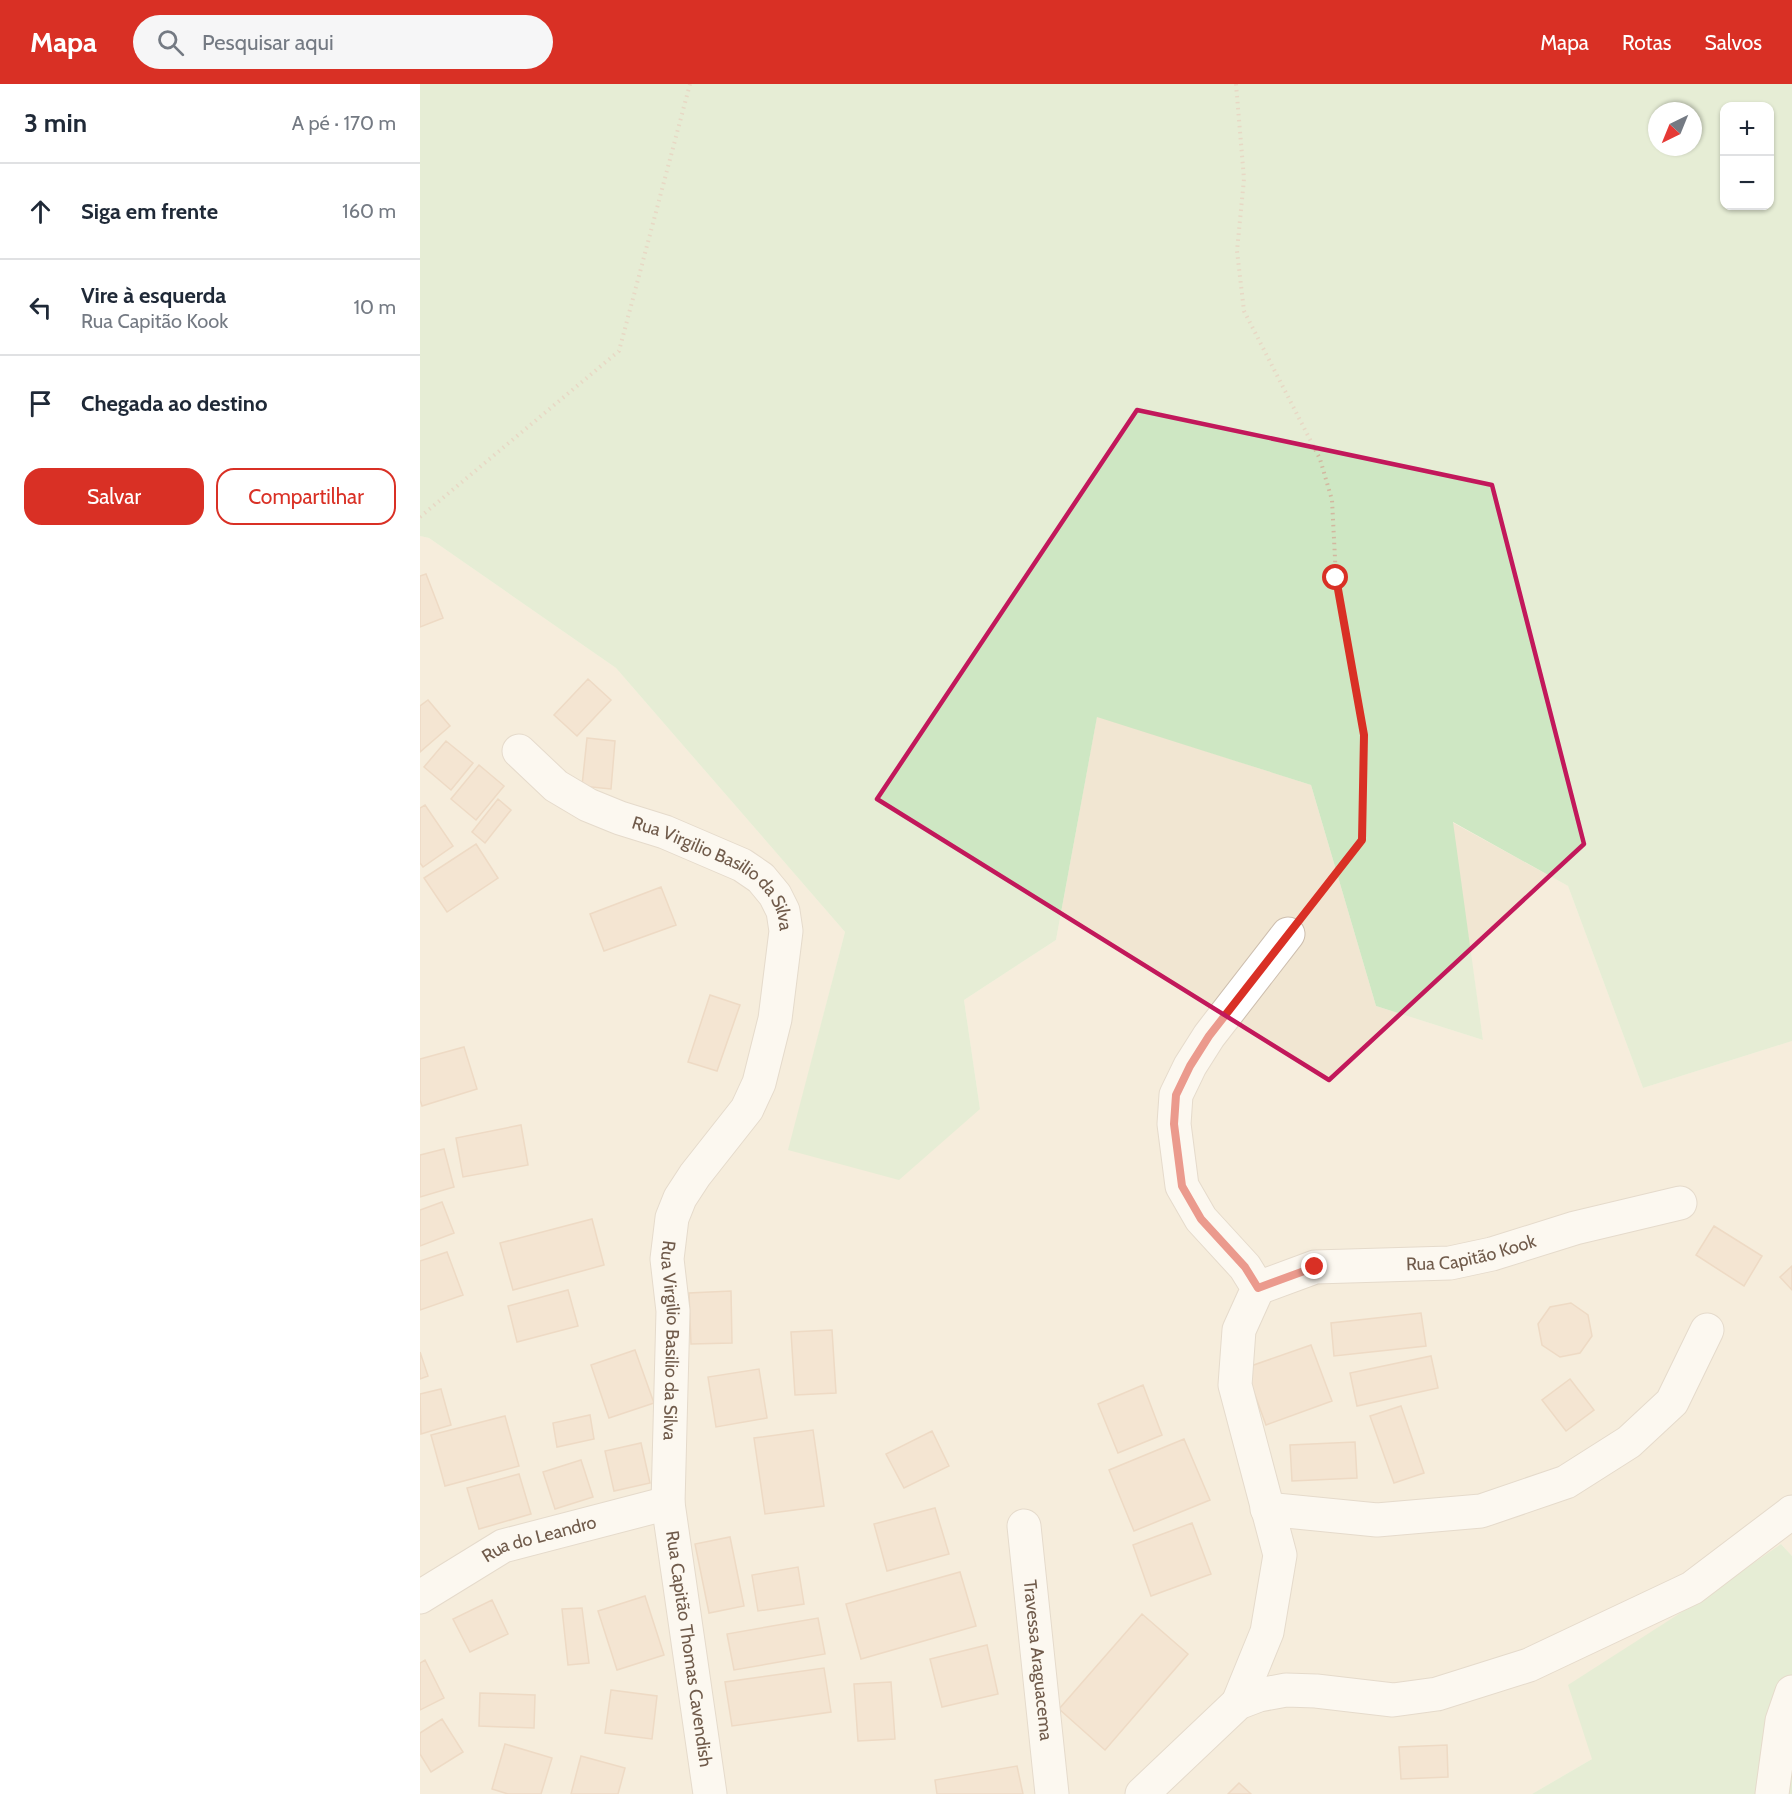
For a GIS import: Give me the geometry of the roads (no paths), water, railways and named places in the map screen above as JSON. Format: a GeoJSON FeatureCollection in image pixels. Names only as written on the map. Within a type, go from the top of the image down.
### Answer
{"type":"FeatureCollection","features":[{"type":"Feature","properties":{"kind":"street","name":"Rua Virgilio Basilio da Silva"},"geometry":{"type":"LineString","coordinates":[[519,751],[556,786],[588,805],[665,832],[742,866],[761,878],[775,895],[783,911],[786,931],[775,1019],[759,1083],[747,1109],[680,1198],[672,1218],[667,1259],[673,1311],[668,1503]]}},
{"type":"Feature","properties":{"kind":"street"},"geometry":{"type":"LineString","coordinates":[[1155,1790],[1238,1703],[1266,1632],[1280,1555],[1235,1385],[1239,1330],[1258,1288],[1245,1267],[1201,1219],[1182,1186],[1174,1124],[1176,1095],[1190,1066],[1209,1036],[1288,934]]}},
{"type":"Feature","properties":{"kind":"street","name":"Rua Capitão Kook"},"geometry":{"type":"LineString","coordinates":[[1258,1288],[1315,1267],[1450,1263],[1492,1254],[1575,1228],[1680,1203]]}},
{"type":"Feature","properties":{"kind":"street"},"geometry":{"type":"LineString","coordinates":[[1267,1509],[1377,1520],[1481,1511],[1566,1482],[1629,1442],[1672,1402],[1707,1330]]}},
{"type":"Feature","properties":{"kind":"street","name":"Rua do Leandro"},"geometry":{"type":"LineString","coordinates":[[420,1597],[503,1545],[668,1503]]}},
{"type":"Feature","properties":{"kind":"street","name":"Rua Capitão Thomas Cavendish"},"geometry":{"type":"LineString","coordinates":[[668,1503],[710,1794]]}},
{"type":"Feature","properties":{"kind":"street"},"geometry":{"type":"LineString","coordinates":[[1238,1703],[1259,1695],[1286,1690],[1394,1700],[1437,1694],[1529,1665],[1692,1588],[1792,1512]]}},
{"type":"Feature","properties":{"kind":"street","name":"Travessa Araguacema"},"geometry":{"type":"LineString","coordinates":[[1024,1526],[1053,1794]]}},
{"type":"Feature","properties":{"kind":"street"},"geometry":{"type":"LineString","coordinates":[[1772,1794],[1782,1721],[1792,1692]]}}]}
